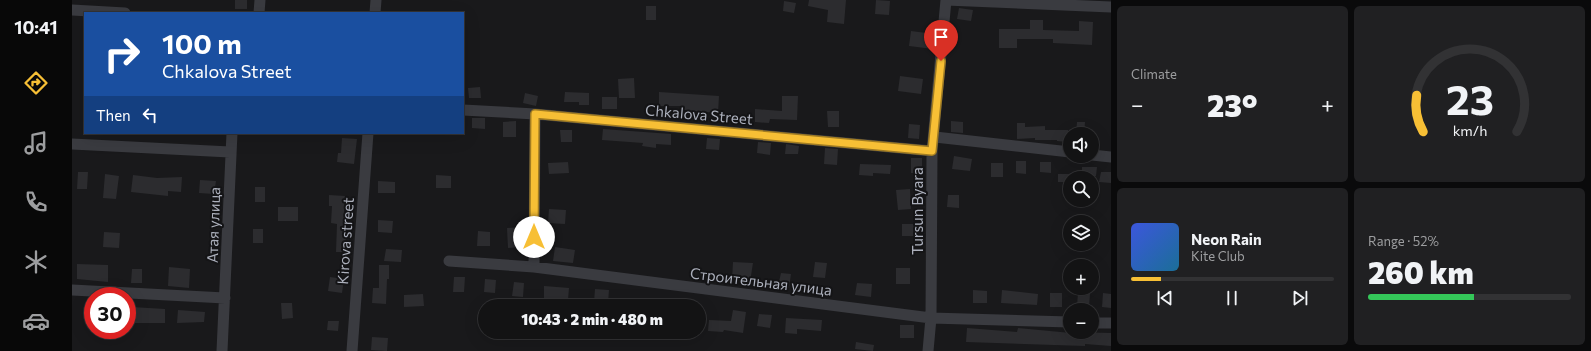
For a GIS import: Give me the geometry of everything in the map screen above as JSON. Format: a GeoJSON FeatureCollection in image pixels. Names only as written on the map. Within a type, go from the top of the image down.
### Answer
{"type":"FeatureCollection","features":[{"type":"Feature","properties":{"kind":"street"},"geometry":{"type":"LineString","coordinates":[[259,12],[260,0]]}},
{"type":"Feature","properties":{"kind":"street"},"geometry":{"type":"LineString","coordinates":[[375,12],[376,0]]}},
{"type":"Feature","properties":{"kind":"street"},"geometry":{"type":"LineString","coordinates":[[946,0],[1111,7]]}},
{"type":"Feature","properties":{"kind":"street","name":"Tursun Byara"},"geometry":{"type":"LineString","coordinates":[[928,351],[931,318],[932,151],[935,137],[946,0]]}},
{"type":"Feature","properties":{"kind":"street"},"geometry":{"type":"LineString","coordinates":[[72,10],[107,12]]}},
{"type":"Feature","properties":{"kind":"street","name":"Chkalova Street"},"geometry":{"type":"LineString","coordinates":[[464,110],[535,114],[932,151]]}},
{"type":"Feature","properties":{"kind":"street"},"geometry":{"type":"LineString","coordinates":[[534,268],[535,114]]}},
{"type":"Feature","properties":{"kind":"street","name":"Атая улица"},"geometry":{"type":"LineString","coordinates":[[222,351],[232,134]]}},
{"type":"Feature","properties":{"kind":"street","name":"Kirova street"},"geometry":{"type":"LineString","coordinates":[[352,351],[368,134]]}},
{"type":"Feature","properties":{"kind":"street"},"geometry":{"type":"LineString","coordinates":[[935,137],[1063,151]]}},
{"type":"Feature","properties":{"kind":"street"},"geometry":{"type":"LineString","coordinates":[[72,144],[230,152]]}},
{"type":"Feature","properties":{"kind":"street"},"geometry":{"type":"LineString","coordinates":[[1099,156],[1111,157]]}},
{"type":"Feature","properties":{"kind":"street","name":"Строительная улица"},"geometry":{"type":"LineString","coordinates":[[449,261],[534,268],[931,318],[1063,322]]}},
{"type":"Feature","properties":{"kind":"street"},"geometry":{"type":"LineString","coordinates":[[72,290],[225,298]]}},
{"type":"Feature","properties":{"kind":"street"},"geometry":{"type":"LineString","coordinates":[[1099,322],[1111,323]]}},
{"type":"Feature","properties":{"kind":"building"},"geometry":{"type":"Polygon","coordinates":[[[235,0],[247,0],[247,9],[235,9],[235,0]]]}},
{"type":"Feature","properties":{"kind":"building"},"geometry":{"type":"Polygon","coordinates":[[[809,0],[846,0],[844,24],[827,22],[828,10],[808,6],[809,0]]]}},
{"type":"Feature","properties":{"kind":"building"},"geometry":{"type":"Polygon","coordinates":[[[876,0],[890,1],[889,15],[875,14],[876,0]]]}},
{"type":"Feature","properties":{"kind":"building"},"geometry":{"type":"Polygon","coordinates":[[[784,1],[796,3],[794,13],[783,11],[784,1]]]}},
{"type":"Feature","properties":{"kind":"building"},"geometry":{"type":"Polygon","coordinates":[[[646,6],[656,6],[656,20],[646,20],[646,6]]]}},
{"type":"Feature","properties":{"kind":"building"},"geometry":{"type":"Polygon","coordinates":[[[959,8],[973,10],[971,21],[957,19],[959,8]]]}},
{"type":"Feature","properties":{"kind":"building"},"geometry":{"type":"Polygon","coordinates":[[[1030,20],[1043,20],[1043,30],[1079,31],[1079,21],[1093,22],[1092,45],[1053,43],[1053,39],[1017,39],[1017,48],[999,48],[999,29],[1030,29],[1030,20]]]}},
{"type":"Feature","properties":{"kind":"building"},"geometry":{"type":"Polygon","coordinates":[[[911,31],[934,34],[933,49],[909,46],[911,31]]]}},
{"type":"Feature","properties":{"kind":"building"},"geometry":{"type":"Polygon","coordinates":[[[900,76],[923,79],[921,94],[898,91],[900,76]]]}},
{"type":"Feature","properties":{"kind":"building"},"geometry":{"type":"Polygon","coordinates":[[[634,78],[635,98],[619,98],[618,79],[634,78]]]}},
{"type":"Feature","properties":{"kind":"building"},"geometry":{"type":"Polygon","coordinates":[[[480,87],[481,98],[469,98],[468,88],[480,87]]]}},
{"type":"Feature","properties":{"kind":"building"},"geometry":{"type":"Polygon","coordinates":[[[565,92],[589,93],[589,105],[579,105],[579,102],[564,102],[565,92]]]}},
{"type":"Feature","properties":{"kind":"building"},"geometry":{"type":"Polygon","coordinates":[[[659,92],[719,96],[718,113],[682,110],[682,106],[659,106],[659,92]]]}},
{"type":"Feature","properties":{"kind":"building"},"geometry":{"type":"Polygon","coordinates":[[[525,93],[538,96],[536,106],[523,103],[525,93]]]}},
{"type":"Feature","properties":{"kind":"building"},"geometry":{"type":"Polygon","coordinates":[[[782,96],[798,96],[797,120],[770,119],[769,123],[755,122],[755,109],[782,111],[782,96]]]}},
{"type":"Feature","properties":{"kind":"building"},"geometry":{"type":"Polygon","coordinates":[[[602,97],[617,97],[617,109],[602,109],[602,97]]]}},
{"type":"Feature","properties":{"kind":"building"},"geometry":{"type":"Polygon","coordinates":[[[827,111],[839,111],[839,127],[828,127],[827,111]]]}},
{"type":"Feature","properties":{"kind":"building"},"geometry":{"type":"Polygon","coordinates":[[[472,118],[485,118],[485,129],[472,128],[472,118]]]}},
{"type":"Feature","properties":{"kind":"building"},"geometry":{"type":"Polygon","coordinates":[[[516,121],[516,137],[503,137],[503,122],[516,121]]]}},
{"type":"Feature","properties":{"kind":"building"},"geometry":{"type":"Polygon","coordinates":[[[951,121],[963,122],[963,133],[951,132],[951,121]]]}},
{"type":"Feature","properties":{"kind":"building"},"geometry":{"type":"Polygon","coordinates":[[[1077,122],[1085,122],[1085,127],[1077,127],[1077,122]]]}},
{"type":"Feature","properties":{"kind":"building"},"geometry":{"type":"Polygon","coordinates":[[[1017,123],[1025,123],[1025,127],[1045,126],[1045,130],[1063,130],[1063,142],[1057,140],[1035,140],[1035,138],[1017,139],[1017,123]]]}},
{"type":"Feature","properties":{"kind":"building"},"geometry":{"type":"Polygon","coordinates":[[[909,124],[920,125],[919,139],[908,138],[909,124]]]}},
{"type":"Feature","properties":{"kind":"building"},"geometry":{"type":"Polygon","coordinates":[[[603,129],[671,134],[671,145],[656,144],[656,148],[642,146],[643,143],[602,140],[603,129]]]}},
{"type":"Feature","properties":{"kind":"building"},"geometry":{"type":"Polygon","coordinates":[[[560,130],[572,130],[572,142],[561,142],[560,130]]]}},
{"type":"Feature","properties":{"kind":"building"},"geometry":{"type":"Polygon","coordinates":[[[342,138],[357,139],[354,164],[337,162],[338,153],[341,153],[342,138]]]}},
{"type":"Feature","properties":{"kind":"building"},"geometry":{"type":"Polygon","coordinates":[[[707,138],[720,139],[719,150],[706,149],[707,138]]]}},
{"type":"Feature","properties":{"kind":"building"},"geometry":{"type":"Polygon","coordinates":[[[758,142],[771,143],[770,155],[757,153],[758,142]]]}},
{"type":"Feature","properties":{"kind":"building"},"geometry":{"type":"Polygon","coordinates":[[[786,144],[799,146],[798,154],[785,154],[786,144]]]}},
{"type":"Feature","properties":{"kind":"building"},"geometry":{"type":"Polygon","coordinates":[[[825,148],[838,149],[837,165],[824,164],[825,148]]]}},
{"type":"Feature","properties":{"kind":"building"},"geometry":{"type":"Polygon","coordinates":[[[954,156],[972,159],[970,171],[952,169],[954,156]]]}},
{"type":"Feature","properties":{"kind":"building"},"geometry":{"type":"Polygon","coordinates":[[[911,158],[922,158],[922,173],[911,173],[911,158]]]}},
{"type":"Feature","properties":{"kind":"building"},"geometry":{"type":"Polygon","coordinates":[[[1016,161],[1026,161],[1026,174],[1016,173],[1016,161]]]}},
{"type":"Feature","properties":{"kind":"building"},"geometry":{"type":"Polygon","coordinates":[[[568,162],[569,173],[549,174],[548,163],[568,162]]]}},
{"type":"Feature","properties":{"kind":"building"},"geometry":{"type":"Polygon","coordinates":[[[1040,162],[1051,162],[1051,173],[1040,172],[1040,162]]]}},
{"type":"Feature","properties":{"kind":"building"},"geometry":{"type":"Polygon","coordinates":[[[991,163],[1003,163],[1003,177],[991,177],[991,163]]]}},
{"type":"Feature","properties":{"kind":"building"},"geometry":{"type":"Polygon","coordinates":[[[860,164],[891,165],[890,174],[873,173],[873,176],[859,175],[860,164]]]}},
{"type":"Feature","properties":{"kind":"building"},"geometry":{"type":"Polygon","coordinates":[[[1082,167],[1097,167],[1097,171],[1082,171],[1082,167]]]}},
{"type":"Feature","properties":{"kind":"building"},"geometry":{"type":"Polygon","coordinates":[[[78,172],[88,172],[87,189],[77,189],[78,172]]]}},
{"type":"Feature","properties":{"kind":"building"},"geometry":{"type":"Polygon","coordinates":[[[1101,172],[1111,172],[1111,183],[1099,182],[1101,172]]]}},
{"type":"Feature","properties":{"kind":"building"},"geometry":{"type":"Polygon","coordinates":[[[105,174],[119,176],[116,199],[103,198],[105,174]]]}},
{"type":"Feature","properties":{"kind":"building"},"geometry":{"type":"Polygon","coordinates":[[[1058,174],[1063,174],[1063,182],[1058,182],[1058,174]]]}},
{"type":"Feature","properties":{"kind":"building"},"geometry":{"type":"Polygon","coordinates":[[[133,175],[157,178],[182,177],[181,192],[168,191],[168,196],[131,192],[133,175]]]}},
{"type":"Feature","properties":{"kind":"building"},"geometry":{"type":"Polygon","coordinates":[[[436,175],[451,176],[451,188],[436,188],[436,175]]]}},
{"type":"Feature","properties":{"kind":"building"},"geometry":{"type":"Polygon","coordinates":[[[200,180],[216,181],[214,194],[199,193],[200,180]]]}},
{"type":"Feature","properties":{"kind":"building"},"geometry":{"type":"Polygon","coordinates":[[[378,181],[395,182],[395,193],[378,193],[378,181]]]}},
{"type":"Feature","properties":{"kind":"building"},"geometry":{"type":"Polygon","coordinates":[[[255,187],[265,187],[265,202],[255,202],[255,187]]]}},
{"type":"Feature","properties":{"kind":"building"},"geometry":{"type":"Polygon","coordinates":[[[910,189],[911,209],[898,210],[896,190],[910,189]]]}},
{"type":"Feature","properties":{"kind":"building"},"geometry":{"type":"Polygon","coordinates":[[[329,195],[345,196],[344,213],[348,213],[345,252],[336,252],[337,224],[331,223],[332,206],[329,206],[329,195]]]}},
{"type":"Feature","properties":{"kind":"building"},"geometry":{"type":"Polygon","coordinates":[[[948,195],[959,195],[959,208],[947,207],[948,195]]]}},
{"type":"Feature","properties":{"kind":"building"},"geometry":{"type":"Polygon","coordinates":[[[278,207],[298,207],[298,221],[278,221],[278,207]]]}},
{"type":"Feature","properties":{"kind":"building"},"geometry":{"type":"Polygon","coordinates":[[[549,209],[566,210],[565,224],[548,223],[549,209]]]}},
{"type":"Feature","properties":{"kind":"building"},"geometry":{"type":"Polygon","coordinates":[[[378,220],[393,221],[392,233],[378,232],[378,220]]]}},
{"type":"Feature","properties":{"kind":"building"},"geometry":{"type":"Polygon","coordinates":[[[902,224],[917,224],[917,236],[902,236],[902,224]]]}},
{"type":"Feature","properties":{"kind":"building"},"geometry":{"type":"Polygon","coordinates":[[[521,227],[521,247],[508,248],[507,228],[521,227]]]}},
{"type":"Feature","properties":{"kind":"building"},"geometry":{"type":"Polygon","coordinates":[[[253,229],[263,229],[263,243],[253,243],[253,229]]]}},
{"type":"Feature","properties":{"kind":"building"},"geometry":{"type":"Polygon","coordinates":[[[478,231],[490,232],[490,246],[477,246],[478,231]]]}},
{"type":"Feature","properties":{"kind":"building"},"geometry":{"type":"Polygon","coordinates":[[[104,232],[120,233],[119,248],[103,247],[104,232]]]}},
{"type":"Feature","properties":{"kind":"building"},"geometry":{"type":"Polygon","coordinates":[[[555,247],[575,250],[573,263],[553,261],[555,247]]]}},
{"type":"Feature","properties":{"kind":"building"},"geometry":{"type":"Polygon","coordinates":[[[386,249],[402,250],[401,262],[384,261],[386,249]]]}},
{"type":"Feature","properties":{"kind":"building"},"geometry":{"type":"Polygon","coordinates":[[[733,262],[753,263],[750,282],[732,280],[733,262]]]}},
{"type":"Feature","properties":{"kind":"building"},"geometry":{"type":"Polygon","coordinates":[[[815,262],[827,263],[825,278],[813,277],[815,262]]]}},
{"type":"Feature","properties":{"kind":"building"},"geometry":{"type":"Polygon","coordinates":[[[77,264],[108,265],[108,282],[77,279],[77,264]]]}},
{"type":"Feature","properties":{"kind":"building"},"geometry":{"type":"Polygon","coordinates":[[[379,265],[389,265],[386,304],[372,303],[373,288],[379,288],[379,265]]]}},
{"type":"Feature","properties":{"kind":"building"},"geometry":{"type":"Polygon","coordinates":[[[169,267],[190,269],[189,288],[168,286],[169,267]]]}},
{"type":"Feature","properties":{"kind":"building"},"geometry":{"type":"Polygon","coordinates":[[[896,268],[910,268],[910,284],[896,284],[896,268]]]}},
{"type":"Feature","properties":{"kind":"building"},"geometry":{"type":"Polygon","coordinates":[[[132,269],[142,269],[142,283],[131,283],[132,269]]]}},
{"type":"Feature","properties":{"kind":"building"},"geometry":{"type":"Polygon","coordinates":[[[781,273],[791,274],[789,288],[778,286],[781,273]]]}},
{"type":"Feature","properties":{"kind":"building"},"geometry":{"type":"Polygon","coordinates":[[[330,277],[344,279],[342,293],[328,291],[330,277]]]}},
{"type":"Feature","properties":{"kind":"building"},"geometry":{"type":"Polygon","coordinates":[[[454,277],[465,277],[464,292],[453,292],[454,277]]]}},
{"type":"Feature","properties":{"kind":"building"},"geometry":{"type":"Polygon","coordinates":[[[485,279],[496,280],[495,293],[484,292],[485,279]]]}},
{"type":"Feature","properties":{"kind":"building"},"geometry":{"type":"Polygon","coordinates":[[[514,282],[524,283],[523,297],[512,296],[514,282]]]}},
{"type":"Feature","properties":{"kind":"building"},"geometry":{"type":"Polygon","coordinates":[[[857,283],[872,284],[871,297],[855,295],[857,283]]]}},
{"type":"Feature","properties":{"kind":"building"},"geometry":{"type":"Polygon","coordinates":[[[544,286],[569,288],[568,299],[544,299],[544,286]]]}},
{"type":"Feature","properties":{"kind":"building"},"geometry":{"type":"Polygon","coordinates":[[[595,289],[609,290],[608,299],[594,299],[595,289]]]}},
{"type":"Feature","properties":{"kind":"building"},"geometry":{"type":"Polygon","coordinates":[[[973,290],[987,291],[987,303],[973,303],[973,290]]]}},
{"type":"Feature","properties":{"kind":"building"},"geometry":{"type":"Polygon","coordinates":[[[1002,290],[1038,294],[1037,305],[1001,303],[1002,290]]]}},
{"type":"Feature","properties":{"kind":"building"},"geometry":{"type":"Polygon","coordinates":[[[1050,293],[1062,293],[1062,307],[1050,307],[1050,293]]]}},
{"type":"Feature","properties":{"kind":"building"},"geometry":{"type":"Polygon","coordinates":[[[1103,293],[1111,294],[1111,308],[1102,307],[1103,293]]]}},
{"type":"Feature","properties":{"kind":"building"},"geometry":{"type":"Polygon","coordinates":[[[423,294],[424,306],[404,307],[404,295],[423,294]]]}},
{"type":"Feature","properties":{"kind":"building"},"geometry":{"type":"Polygon","coordinates":[[[1078,295],[1090,295],[1089,303],[1077,303],[1078,295]]]}},
{"type":"Feature","properties":{"kind":"building"},"geometry":{"type":"Polygon","coordinates":[[[281,303],[292,303],[293,318],[282,319],[281,303]]]}},
{"type":"Feature","properties":{"kind":"building"},"geometry":{"type":"Polygon","coordinates":[[[136,307],[165,309],[165,323],[136,323],[136,307]]]}},
{"type":"Feature","properties":{"kind":"building"},"geometry":{"type":"Polygon","coordinates":[[[178,310],[205,312],[204,322],[177,323],[178,310]]]}},
{"type":"Feature","properties":{"kind":"building"},"geometry":{"type":"Polygon","coordinates":[[[733,310],[746,312],[743,333],[724,330],[723,332],[708,331],[709,320],[731,321],[733,310]]]}},
{"type":"Feature","properties":{"kind":"building"},"geometry":{"type":"Polygon","coordinates":[[[759,314],[772,315],[770,328],[757,326],[759,314]]]}},
{"type":"Feature","properties":{"kind":"building"},"geometry":{"type":"Polygon","coordinates":[[[786,318],[822,320],[821,331],[797,329],[797,334],[785,333],[786,318]]]}},
{"type":"Feature","properties":{"kind":"building"},"geometry":{"type":"Polygon","coordinates":[[[328,321],[339,321],[338,331],[327,330],[328,321]]]}},
{"type":"Feature","properties":{"kind":"building"},"geometry":{"type":"Polygon","coordinates":[[[900,325],[914,325],[914,338],[900,338],[900,325]]]}},
{"type":"Feature","properties":{"kind":"building"},"geometry":{"type":"Polygon","coordinates":[[[967,328],[1017,332],[1018,328],[1063,332],[1063,339],[1099,339],[1099,333],[1111,333],[1111,346],[1085,344],[1085,346],[966,342],[967,328]]]}},
{"type":"Feature","properties":{"kind":"building"},"geometry":{"type":"Polygon","coordinates":[[[372,337],[388,338],[387,351],[371,350],[372,337]]]}},
{"type":"Feature","properties":{"kind":"building"},"geometry":{"type":"Polygon","coordinates":[[[856,342],[874,345],[873,351],[855,349],[856,342]]]}},
{"type":"Feature","properties":{"kind":"route"},"geometry":{"type":"LineString","coordinates":[[534,237],[535,114],[932,151],[935,137],[941,61]]}}]}
